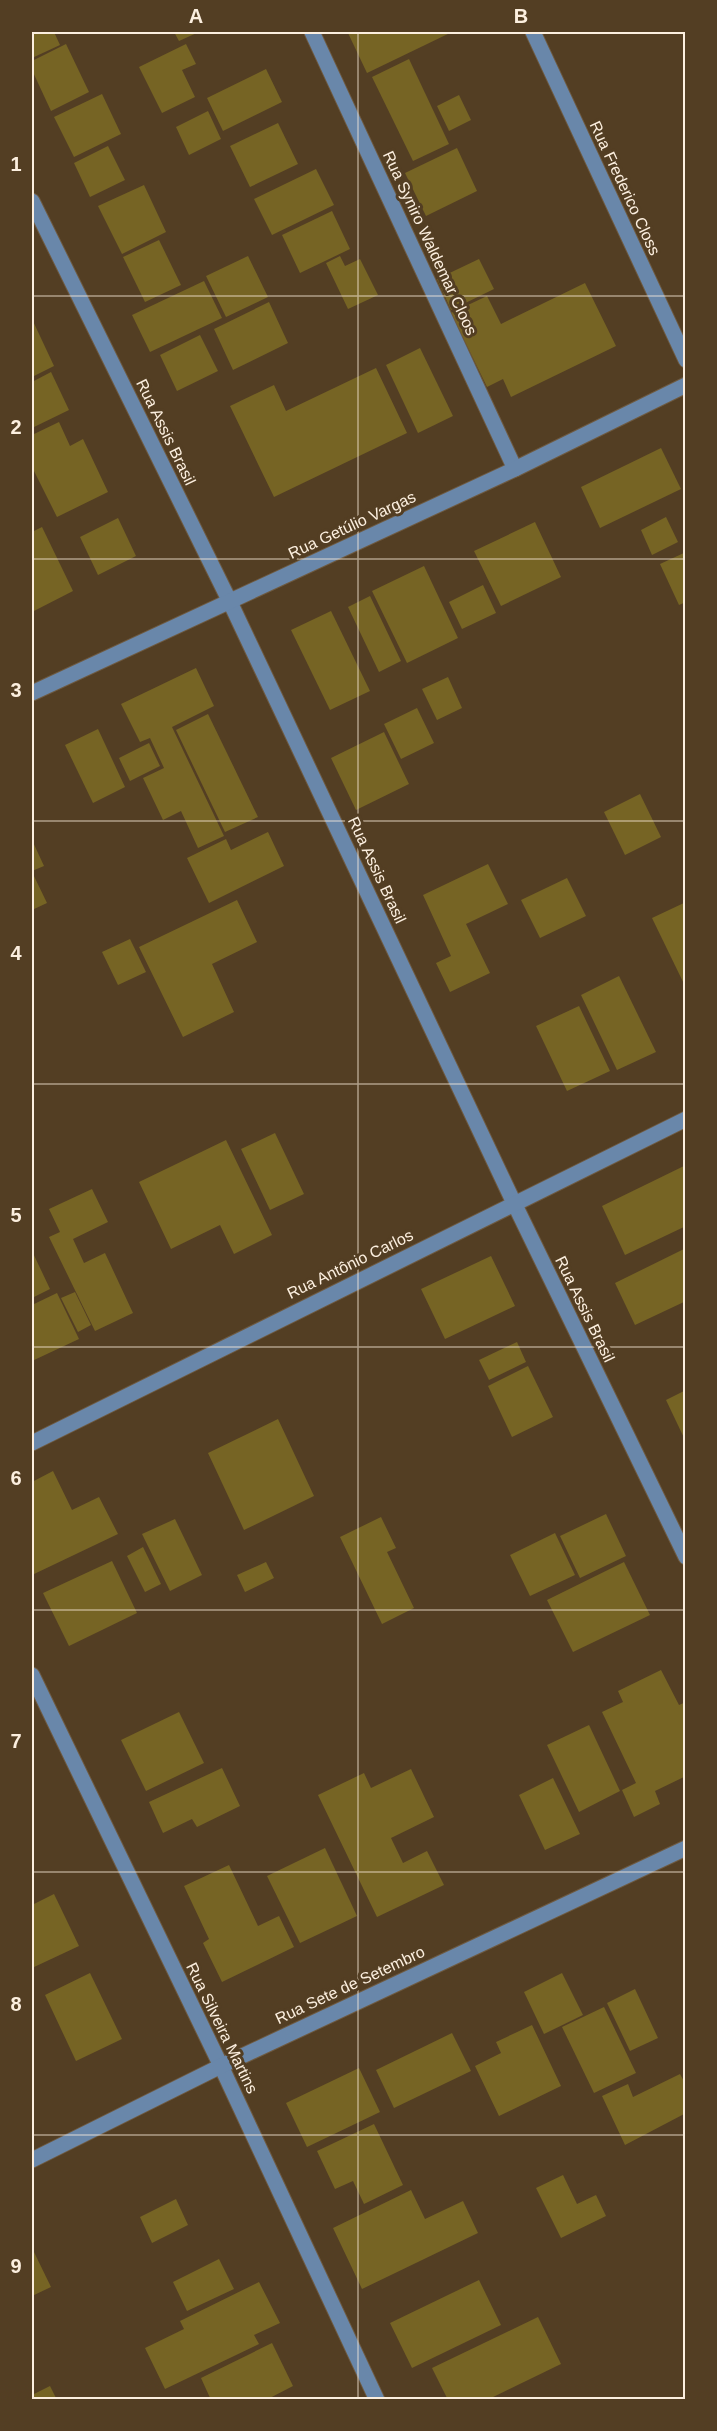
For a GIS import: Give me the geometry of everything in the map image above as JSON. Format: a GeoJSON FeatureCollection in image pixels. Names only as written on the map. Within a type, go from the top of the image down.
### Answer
{"type":"FeatureCollection","features":[{"type":"Feature","properties":{"kind":"street","name":"Rua Syniro Waldemar Cloos"},"geometry":{"type":"LineString","coordinates":[[312,32],[515,469]]}},
{"type":"Feature","properties":{"kind":"street","name":"Rua Frederico Closs"},"geometry":{"type":"LineString","coordinates":[[533,32],[686,360]]}},
{"type":"Feature","properties":{"kind":"street","name":"Rua Assis Brasil"},"geometry":{"type":"LineString","coordinates":[[32,201],[230,602],[514,1203],[686,1557]]}},
{"type":"Feature","properties":{"kind":"street","name":"Rua Getúlio Vargas"},"geometry":{"type":"LineString","coordinates":[[32,693],[515,469],[686,385]]}},
{"type":"Feature","properties":{"kind":"street","name":"Rua Antônio Carlos"},"geometry":{"type":"LineString","coordinates":[[32,1443],[686,1119]]}},
{"type":"Feature","properties":{"kind":"street","name":"Rua Silveira Martins"},"geometry":{"type":"LineString","coordinates":[[32,1674],[37,1697],[221,2066],[377,2400]]}},
{"type":"Feature","properties":{"kind":"street","name":"Rua Sete de Setembro"},"geometry":{"type":"LineString","coordinates":[[32,2160],[221,2066],[686,1848]]}},
{"type":"Feature","properties":{"kind":"building"},"geometry":{"type":"Polygon","coordinates":[[[32,32],[54,32],[60,45],[32,58],[32,32]]]}},
{"type":"Feature","properties":{"kind":"building"},"geometry":{"type":"Polygon","coordinates":[[[174,32],[199,32],[179,41],[174,32]]]}},
{"type":"Feature","properties":{"kind":"building"},"geometry":{"type":"Polygon","coordinates":[[[452,32],[367,73],[348,33],[452,32]]]}},
{"type":"Feature","properties":{"kind":"building"},"geometry":{"type":"Polygon","coordinates":[[[66,44],[89,92],[51,111],[32,70],[32,61],[66,44]]]}},
{"type":"Feature","properties":{"kind":"building"},"geometry":{"type":"Polygon","coordinates":[[[186,44],[196,64],[182,70],[195,97],[162,113],[139,67],[186,44]]]}},
{"type":"Feature","properties":{"kind":"building"},"geometry":{"type":"Polygon","coordinates":[[[409,59],[449,144],[413,161],[372,77],[409,59]]]}},
{"type":"Feature","properties":{"kind":"building"},"geometry":{"type":"Polygon","coordinates":[[[266,69],[282,102],[223,131],[207,98],[266,69]]]}},
{"type":"Feature","properties":{"kind":"building"},"geometry":{"type":"Polygon","coordinates":[[[102,94],[121,134],[74,157],[54,117],[102,94]]]}},
{"type":"Feature","properties":{"kind":"building"},"geometry":{"type":"Polygon","coordinates":[[[459,95],[471,120],[449,131],[437,106],[459,95]]]}},
{"type":"Feature","properties":{"kind":"building"},"geometry":{"type":"Polygon","coordinates":[[[208,111],[221,139],[189,155],[176,127],[208,111]]]}},
{"type":"Feature","properties":{"kind":"building"},"geometry":{"type":"Polygon","coordinates":[[[278,123],[298,164],[250,187],[230,146],[278,123]]]}},
{"type":"Feature","properties":{"kind":"building"},"geometry":{"type":"Polygon","coordinates":[[[108,146],[125,180],[90,197],[74,163],[108,146]]]}},
{"type":"Feature","properties":{"kind":"building"},"geometry":{"type":"Polygon","coordinates":[[[457,148],[477,191],[426,216],[405,173],[457,148]]]}},
{"type":"Feature","properties":{"kind":"building"},"geometry":{"type":"Polygon","coordinates":[[[316,169],[334,205],[272,235],[254,199],[316,169]]]}},
{"type":"Feature","properties":{"kind":"building"},"geometry":{"type":"Polygon","coordinates":[[[144,185],[166,232],[122,254],[98,206],[144,185]]]}},
{"type":"Feature","properties":{"kind":"building"},"geometry":{"type":"Polygon","coordinates":[[[332,211],[350,249],[300,273],[282,235],[332,211]]]}},
{"type":"Feature","properties":{"kind":"building"},"geometry":{"type":"Polygon","coordinates":[[[159,240],[181,285],[145,302],[123,257],[159,240]]]}},
{"type":"Feature","properties":{"kind":"building"},"geometry":{"type":"Polygon","coordinates":[[[248,256],[268,297],[226,317],[206,276],[248,256]]]}},
{"type":"Feature","properties":{"kind":"building"},"geometry":{"type":"Polygon","coordinates":[[[340,256],[345,266],[360,259],[378,295],[348,309],[326,263],[340,256]]]}},
{"type":"Feature","properties":{"kind":"building"},"geometry":{"type":"Polygon","coordinates":[[[479,259],[494,289],[451,310],[437,279],[479,259]]]}},
{"type":"Feature","properties":{"kind":"building"},"geometry":{"type":"Polygon","coordinates":[[[204,281],[222,318],[150,352],[132,315],[204,281]]]}},
{"type":"Feature","properties":{"kind":"building"},"geometry":{"type":"Polygon","coordinates":[[[585,283],[616,346],[511,397],[503,379],[487,387],[451,313],[487,296],[501,324],[585,283]]]}},
{"type":"Feature","properties":{"kind":"building"},"geometry":{"type":"Polygon","coordinates":[[[269,302],[288,343],[233,370],[214,329],[269,302]]]}},
{"type":"Feature","properties":{"kind":"building"},"geometry":{"type":"Polygon","coordinates":[[[32,319],[54,366],[32,377],[32,319]]]}},
{"type":"Feature","properties":{"kind":"building"},"geometry":{"type":"Polygon","coordinates":[[[200,335],[218,371],[177,391],[160,355],[200,335]]]}},
{"type":"Feature","properties":{"kind":"building"},"geometry":{"type":"Polygon","coordinates":[[[420,348],[453,416],[418,433],[386,365],[420,348]]]}},
{"type":"Feature","properties":{"kind":"building"},"geometry":{"type":"Polygon","coordinates":[[[376,368],[407,433],[274,497],[230,406],[274,385],[286,411],[376,368]]]}},
{"type":"Feature","properties":{"kind":"building"},"geometry":{"type":"Polygon","coordinates":[[[51,372],[69,410],[32,428],[32,382],[51,372]]]}},
{"type":"Feature","properties":{"kind":"building"},"geometry":{"type":"Polygon","coordinates":[[[59,422],[70,446],[83,439],[108,492],[57,517],[32,467],[32,435],[59,422]]]}},
{"type":"Feature","properties":{"kind":"building"},"geometry":{"type":"Polygon","coordinates":[[[661,448],[681,489],[600,528],[581,487],[661,448]]]}},
{"type":"Feature","properties":{"kind":"building"},"geometry":{"type":"Polygon","coordinates":[[[666,517],[678,542],[652,555],[641,530],[666,517]]]}},
{"type":"Feature","properties":{"kind":"building"},"geometry":{"type":"Polygon","coordinates":[[[118,518],[136,556],[98,575],[80,537],[118,518]]]}},
{"type":"Feature","properties":{"kind":"building"},"geometry":{"type":"Polygon","coordinates":[[[535,522],[561,577],[501,606],[474,551],[535,522]]]}},
{"type":"Feature","properties":{"kind":"building"},"geometry":{"type":"Polygon","coordinates":[[[42,527],[73,591],[32,612],[32,532],[42,527]]]}},
{"type":"Feature","properties":{"kind":"building"},"geometry":{"type":"Polygon","coordinates":[[[686,552],[686,602],[679,605],[660,564],[686,552]]]}},
{"type":"Feature","properties":{"kind":"building"},"geometry":{"type":"Polygon","coordinates":[[[424,566],[458,638],[407,663],[372,591],[424,566]]]}},
{"type":"Feature","properties":{"kind":"building"},"geometry":{"type":"Polygon","coordinates":[[[483,585],[496,613],[462,629],[449,602],[483,585]]]}},
{"type":"Feature","properties":{"kind":"building"},"geometry":{"type":"Polygon","coordinates":[[[370,596],[401,661],[379,672],[348,607],[370,596]]]}},
{"type":"Feature","properties":{"kind":"building"},"geometry":{"type":"Polygon","coordinates":[[[331,611],[370,691],[330,710],[291,630],[331,611]]]}},
{"type":"Feature","properties":{"kind":"building"},"geometry":{"type":"Polygon","coordinates":[[[196,668],[214,706],[172,727],[224,836],[198,848],[181,811],[163,820],[143,778],[164,768],[150,738],[140,742],[121,704],[196,668]]]}},
{"type":"Feature","properties":{"kind":"building"},"geometry":{"type":"Polygon","coordinates":[[[448,677],[462,708],[437,720],[422,689],[448,677]]]}},
{"type":"Feature","properties":{"kind":"building"},"geometry":{"type":"Polygon","coordinates":[[[417,708],[434,743],[401,759],[384,724],[417,708]]]}},
{"type":"Feature","properties":{"kind":"building"},"geometry":{"type":"Polygon","coordinates":[[[208,714],[258,817],[225,832],[176,730],[208,714]]]}},
{"type":"Feature","properties":{"kind":"building"},"geometry":{"type":"Polygon","coordinates":[[[98,729],[125,787],[93,803],[65,745],[98,729]]]}},
{"type":"Feature","properties":{"kind":"building"},"geometry":{"type":"Polygon","coordinates":[[[384,732],[409,784],[356,810],[331,758],[384,732]]]}},
{"type":"Feature","properties":{"kind":"building"},"geometry":{"type":"Polygon","coordinates":[[[149,743],[160,766],[130,781],[119,758],[149,743]]]}},
{"type":"Feature","properties":{"kind":"building"},"geometry":{"type":"Polygon","coordinates":[[[640,794],[661,837],[625,855],[604,812],[640,794]]]}},
{"type":"Feature","properties":{"kind":"building"},"geometry":{"type":"Polygon","coordinates":[[[268,832],[284,866],[209,903],[187,858],[226,839],[231,850],[268,832]]]}},
{"type":"Feature","properties":{"kind":"building"},"geometry":{"type":"Polygon","coordinates":[[[32,840],[44,866],[32,871],[32,840]]]}},
{"type":"Feature","properties":{"kind":"building"},"geometry":{"type":"Polygon","coordinates":[[[488,864],[508,904],[466,924],[490,973],[450,992],[436,963],[451,956],[423,895],[488,864]]]}},
{"type":"Feature","properties":{"kind":"building"},"geometry":{"type":"Polygon","coordinates":[[[32,872],[47,903],[32,910],[32,872]]]}},
{"type":"Feature","properties":{"kind":"building"},"geometry":{"type":"Polygon","coordinates":[[[567,878],[586,916],[540,938],[521,900],[567,878]]]}},
{"type":"Feature","properties":{"kind":"building"},"geometry":{"type":"Polygon","coordinates":[[[237,900],[257,942],[212,964],[234,1012],[183,1037],[139,947],[237,900]]]}},
{"type":"Feature","properties":{"kind":"building"},"geometry":{"type":"Polygon","coordinates":[[[686,902],[686,988],[652,918],[686,902]]]}},
{"type":"Feature","properties":{"kind":"building"},"geometry":{"type":"Polygon","coordinates":[[[130,939],[146,972],[118,985],[102,952],[130,939]]]}},
{"type":"Feature","properties":{"kind":"building"},"geometry":{"type":"Polygon","coordinates":[[[619,976],[656,1052],[617,1070],[581,995],[619,976]]]}},
{"type":"Feature","properties":{"kind":"building"},"geometry":{"type":"Polygon","coordinates":[[[579,1006],[610,1071],[567,1091],[536,1026],[579,1006]]]}},
{"type":"Feature","properties":{"kind":"building"},"geometry":{"type":"Polygon","coordinates":[[[275,1133],[304,1194],[270,1210],[241,1149],[275,1133]]]}},
{"type":"Feature","properties":{"kind":"building"},"geometry":{"type":"Polygon","coordinates":[[[226,1140],[272,1235],[234,1254],[220,1225],[171,1249],[139,1182],[226,1140]]]}},
{"type":"Feature","properties":{"kind":"building"},"geometry":{"type":"Polygon","coordinates":[[[686,1165],[686,1226],[625,1255],[602,1206],[686,1165]]]}},
{"type":"Feature","properties":{"kind":"building"},"geometry":{"type":"Polygon","coordinates":[[[92,1189],[108,1222],[73,1239],[84,1263],[105,1253],[133,1313],[95,1331],[49,1237],[60,1232],[49,1209],[92,1189]]]}},
{"type":"Feature","properties":{"kind":"building"},"geometry":{"type":"Polygon","coordinates":[[[686,1248],[686,1301],[635,1325],[615,1283],[686,1248]]]}},
{"type":"Feature","properties":{"kind":"building"},"geometry":{"type":"Polygon","coordinates":[[[32,1251],[50,1289],[32,1298],[32,1251]]]}},
{"type":"Feature","properties":{"kind":"building"},"geometry":{"type":"Polygon","coordinates":[[[491,1256],[515,1306],[445,1339],[421,1289],[491,1256]]]}},
{"type":"Feature","properties":{"kind":"building"},"geometry":{"type":"Polygon","coordinates":[[[75,1292],[91,1325],[78,1332],[61,1298],[75,1292]]]}},
{"type":"Feature","properties":{"kind":"building"},"geometry":{"type":"Polygon","coordinates":[[[57,1293],[79,1339],[32,1361],[32,1305],[57,1293]]]}},
{"type":"Feature","properties":{"kind":"building"},"geometry":{"type":"Polygon","coordinates":[[[517,1342],[526,1362],[489,1380],[479,1360],[517,1342]]]}},
{"type":"Feature","properties":{"kind":"building"},"geometry":{"type":"Polygon","coordinates":[[[528,1366],[553,1417],[512,1437],[488,1386],[528,1366]]]}},
{"type":"Feature","properties":{"kind":"building"},"geometry":{"type":"Polygon","coordinates":[[[686,1390],[686,1442],[666,1400],[686,1390]]]}},
{"type":"Feature","properties":{"kind":"building"},"geometry":{"type":"Polygon","coordinates":[[[278,1419],[314,1496],[244,1530],[208,1453],[278,1419]]]}},
{"type":"Feature","properties":{"kind":"building"},"geometry":{"type":"Polygon","coordinates":[[[53,1471],[72,1510],[99,1497],[118,1534],[32,1575],[32,1482],[53,1471]]]}},
{"type":"Feature","properties":{"kind":"building"},"geometry":{"type":"Polygon","coordinates":[[[606,1514],[626,1556],[580,1578],[560,1536],[606,1514]]]}},
{"type":"Feature","properties":{"kind":"building"},"geometry":{"type":"Polygon","coordinates":[[[381,1517],[396,1548],[387,1552],[414,1608],[382,1624],[340,1537],[381,1517]]]}},
{"type":"Feature","properties":{"kind":"building"},"geometry":{"type":"Polygon","coordinates":[[[175,1519],[202,1575],[170,1591],[142,1534],[175,1519]]]}},
{"type":"Feature","properties":{"kind":"building"},"geometry":{"type":"Polygon","coordinates":[[[555,1533],[575,1575],[530,1596],[510,1555],[555,1533]]]}},
{"type":"Feature","properties":{"kind":"building"},"geometry":{"type":"Polygon","coordinates":[[[143,1547],[161,1584],[145,1592],[127,1556],[143,1547]]]}},
{"type":"Feature","properties":{"kind":"building"},"geometry":{"type":"Polygon","coordinates":[[[112,1561],[137,1613],[69,1646],[43,1593],[112,1561]]]}},
{"type":"Feature","properties":{"kind":"building"},"geometry":{"type":"Polygon","coordinates":[[[266,1562],[274,1578],[245,1592],[237,1575],[266,1562]]]}},
{"type":"Feature","properties":{"kind":"building"},"geometry":{"type":"Polygon","coordinates":[[[624,1562],[650,1615],[573,1652],[547,1600],[624,1562]]]}},
{"type":"Feature","properties":{"kind":"building"},"geometry":{"type":"Polygon","coordinates":[[[661,1670],[679,1705],[686,1702],[686,1776],[655,1791],[660,1804],[634,1817],[622,1790],[636,1783],[602,1712],[623,1702],[618,1691],[661,1670]]]}},
{"type":"Feature","properties":{"kind":"building"},"geometry":{"type":"Polygon","coordinates":[[[179,1712],[204,1763],[146,1791],[121,1740],[179,1712]]]}},
{"type":"Feature","properties":{"kind":"building"},"geometry":{"type":"Polygon","coordinates":[[[589,1725],[620,1791],[579,1812],[547,1745],[589,1725]]]}},
{"type":"Feature","properties":{"kind":"building"},"geometry":{"type":"Polygon","coordinates":[[[222,1768],[240,1806],[197,1827],[192,1819],[163,1833],[149,1802],[222,1768]]]}},
{"type":"Feature","properties":{"kind":"building"},"geometry":{"type":"Polygon","coordinates":[[[411,1769],[434,1817],[391,1838],[403,1863],[427,1851],[444,1885],[377,1917],[318,1795],[364,1773],[371,1788],[411,1769]]]}},
{"type":"Feature","properties":{"kind":"building"},"geometry":{"type":"Polygon","coordinates":[[[553,1778],[580,1834],[545,1850],[519,1795],[553,1778]]]}},
{"type":"Feature","properties":{"kind":"building"},"geometry":{"type":"Polygon","coordinates":[[[325,1848],[357,1916],[300,1943],[267,1876],[325,1848]]]}},
{"type":"Feature","properties":{"kind":"building"},"geometry":{"type":"Polygon","coordinates":[[[229,1865],[258,1926],[279,1916],[294,1947],[222,1982],[203,1943],[209,1939],[184,1886],[229,1865]]]}},
{"type":"Feature","properties":{"kind":"building"},"geometry":{"type":"Polygon","coordinates":[[[54,1894],[79,1946],[32,1968],[32,1905],[54,1894]]]}},
{"type":"Feature","properties":{"kind":"building"},"geometry":{"type":"Polygon","coordinates":[[[90,1973],[122,2039],[76,2061],[45,1995],[90,1973]]]}},
{"type":"Feature","properties":{"kind":"building"},"geometry":{"type":"Polygon","coordinates":[[[562,1973],[583,2015],[544,2034],[524,1992],[562,1973]]]}},
{"type":"Feature","properties":{"kind":"building"},"geometry":{"type":"Polygon","coordinates":[[[635,1989],[658,2038],[630,2051],[607,2003],[635,1989]]]}},
{"type":"Feature","properties":{"kind":"building"},"geometry":{"type":"Polygon","coordinates":[[[604,2007],[636,2073],[594,2093],[562,2027],[604,2007]]]}},
{"type":"Feature","properties":{"kind":"building"},"geometry":{"type":"Polygon","coordinates":[[[532,2025],[561,2086],[499,2116],[475,2066],[501,2053],[496,2042],[532,2025]]]}},
{"type":"Feature","properties":{"kind":"building"},"geometry":{"type":"Polygon","coordinates":[[[452,2033],[471,2071],[394,2108],[376,2070],[452,2033]]]}},
{"type":"Feature","properties":{"kind":"building"},"geometry":{"type":"Polygon","coordinates":[[[359,2068],[380,2112],[307,2147],[286,2103],[359,2068]]]}},
{"type":"Feature","properties":{"kind":"building"},"geometry":{"type":"Polygon","coordinates":[[[680,2074],[686,2085],[686,2113],[625,2145],[602,2096],[628,2084],[633,2097],[680,2074]]]}},
{"type":"Feature","properties":{"kind":"building"},"geometry":{"type":"Polygon","coordinates":[[[374,2124],[403,2185],[364,2204],[353,2181],[335,2189],[317,2151],[374,2124]]]}},
{"type":"Feature","properties":{"kind":"building"},"geometry":{"type":"Polygon","coordinates":[[[563,2175],[577,2204],[596,2195],[606,2216],[561,2238],[536,2188],[563,2175]]]}},
{"type":"Feature","properties":{"kind":"building"},"geometry":{"type":"Polygon","coordinates":[[[411,2190],[425,2219],[463,2201],[478,2233],[362,2289],[333,2228],[411,2190]]]}},
{"type":"Feature","properties":{"kind":"building"},"geometry":{"type":"Polygon","coordinates":[[[176,2199],[188,2225],[152,2243],[140,2217],[176,2199]]]}},
{"type":"Feature","properties":{"kind":"building"},"geometry":{"type":"Polygon","coordinates":[[[32,2248],[51,2287],[32,2296],[32,2248]]]}},
{"type":"Feature","properties":{"kind":"building"},"geometry":{"type":"Polygon","coordinates":[[[219,2259],[234,2289],[187,2311],[173,2282],[219,2259]]]}},
{"type":"Feature","properties":{"kind":"building"},"geometry":{"type":"Polygon","coordinates":[[[479,2280],[501,2325],[412,2368],[390,2323],[479,2280]]]}},
{"type":"Feature","properties":{"kind":"building"},"geometry":{"type":"Polygon","coordinates":[[[259,2282],[280,2323],[254,2335],[259,2344],[165,2389],[145,2348],[184,2329],[180,2321],[259,2282]]]}},
{"type":"Feature","properties":{"kind":"building"},"geometry":{"type":"Polygon","coordinates":[[[538,2317],[561,2364],[487,2400],[448,2400],[432,2368],[538,2317]]]}},
{"type":"Feature","properties":{"kind":"building"},"geometry":{"type":"Polygon","coordinates":[[[272,2343],[293,2386],[266,2400],[211,2400],[201,2378],[272,2343]]]}},
{"type":"Feature","properties":{"kind":"building"},"geometry":{"type":"Polygon","coordinates":[[[50,2386],[57,2400],[34,2400],[32,2395],[50,2386]]]}}]}
